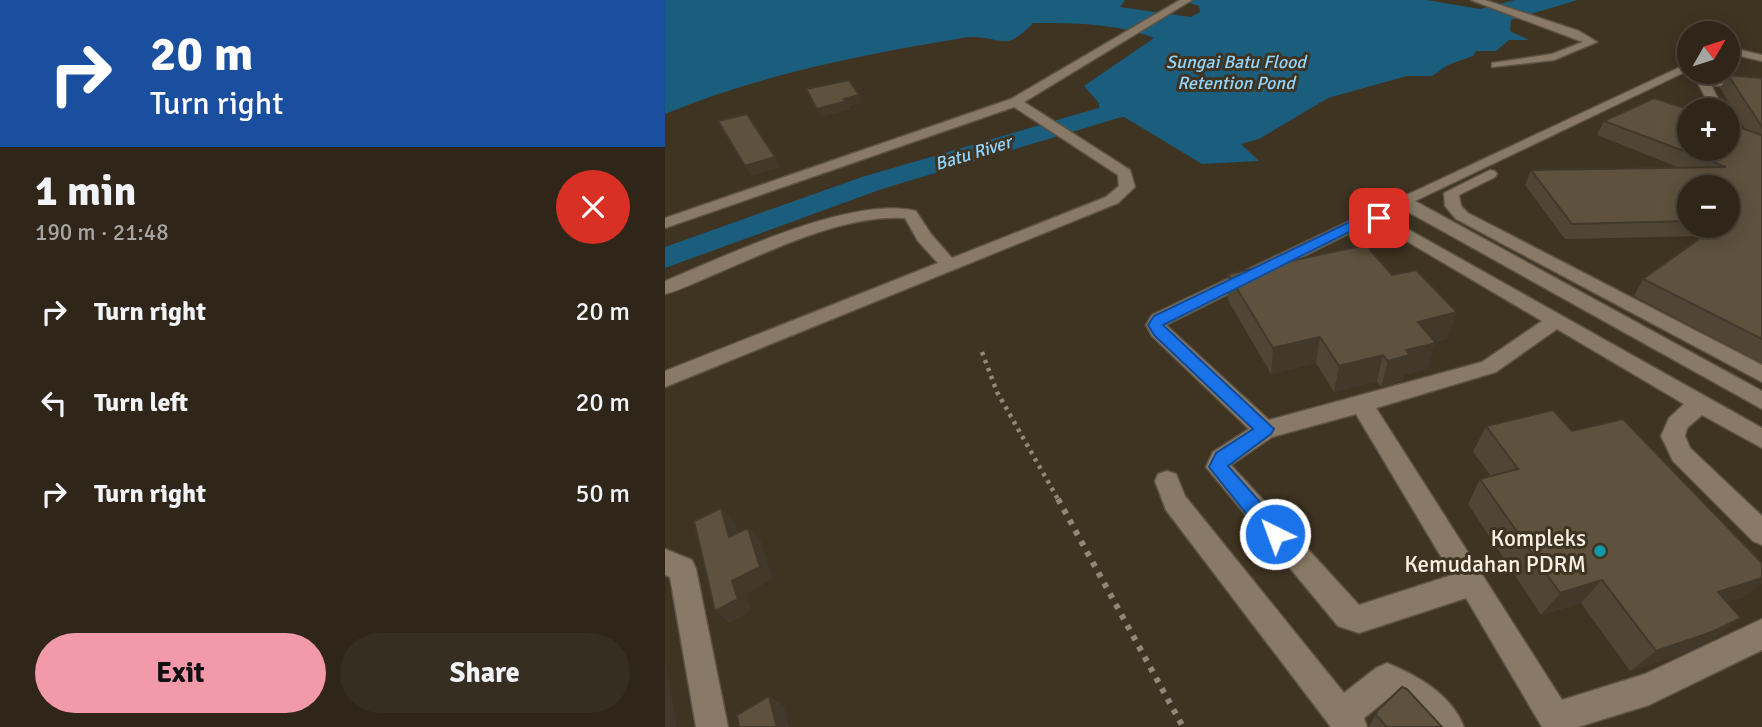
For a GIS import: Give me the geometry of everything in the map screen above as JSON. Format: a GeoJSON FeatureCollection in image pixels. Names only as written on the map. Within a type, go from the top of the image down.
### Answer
{"type":"FeatureCollection","features":[{"type":"Feature","properties":{"kind":"street"},"geometry":{"type":"LineString","coordinates":[[1476,0],[1533,18],[1592,42],[1554,57],[1496,65]]}},
{"type":"Feature","properties":{"kind":"street"},"geometry":{"type":"LineString","coordinates":[[665,223],[1014,102],[1185,1]]}},
{"type":"Feature","properties":{"kind":"street"},"geometry":{"type":"LineString","coordinates":[[1740,53],[1762,58]]}},
{"type":"Feature","properties":{"kind":"street"},"geometry":{"type":"LineString","coordinates":[[1740,62],[1762,66]]}},
{"type":"Feature","properties":{"kind":"street"},"geometry":{"type":"LineString","coordinates":[[1677,72],[1406,199],[1409,206],[1762,401]]}},
{"type":"Feature","properties":{"kind":"street"},"geometry":{"type":"LineString","coordinates":[[1712,98],[1704,83],[1706,81],[1762,85]]}},
{"type":"Feature","properties":{"kind":"street"},"geometry":{"type":"LineString","coordinates":[[1677,83],[1452,193],[1450,200],[1462,216],[1762,374]]}},
{"type":"Feature","properties":{"kind":"street"},"geometry":{"type":"LineString","coordinates":[[665,379],[1093,208],[1122,193],[1127,187],[1125,173],[1068,134],[1014,102]]}},
{"type":"Feature","properties":{"kind":"street"},"geometry":{"type":"LineString","coordinates":[[665,288],[829,225],[898,212],[910,214],[924,237],[949,265]]}},
{"type":"Feature","properties":{"kind":"street"},"geometry":{"type":"LineString","coordinates":[[1265,429],[1159,331],[1156,325],[1159,320],[1364,220],[1379,218],[1762,439]]}},
{"type":"Feature","properties":{"kind":"street"},"geometry":{"type":"LineString","coordinates":[[1471,583],[1359,619],[1348,616],[1218,467],[1222,459],[1265,429],[1489,367],[1555,321]]}},
{"type":"Feature","properties":{"kind":"street"},"geometry":{"type":"LineString","coordinates":[[1700,403],[1677,424],[1673,436],[1681,454],[1762,533]]}},
{"type":"Feature","properties":{"kind":"street"},"geometry":{"type":"LineString","coordinates":[[1362,404],[1557,722],[1649,689],[1762,634]]}},
{"type":"Feature","properties":{"kind":"street"},"geometry":{"type":"LineString","coordinates":[[1167,481],[1175,502],[1346,721],[1387,679],[1417,694],[1448,727]]}},
{"type":"Feature","properties":{"kind":"street"},"geometry":{"type":"LineString","coordinates":[[665,562],[682,569],[712,727]]}},
{"type":"Feature","properties":{"kind":"path"},"geometry":{"type":"LineString","coordinates":[[982,352],[997,392],[1093,559],[1183,727]]}},
{"type":"Feature","properties":{"kind":"water","name":"Sungai Batu Flood Retention Pond"},"geometry":{"type":"Polygon","coordinates":[[[665,0],[1125,0],[1120,7],[1191,17],[1200,12],[1199,6],[1180,0],[1427,0],[1480,9],[1515,0],[1578,0],[1511,20],[1510,31],[1529,40],[1509,40],[1496,51],[1476,51],[1473,56],[1448,65],[1432,76],[1407,76],[1328,98],[1259,139],[1241,144],[1259,161],[1202,164],[1124,117],[1099,116],[1099,103],[1084,86],[1154,38],[1124,29],[1094,25],[1033,23],[1010,41],[968,37],[874,54],[733,89],[665,114],[665,0]]]}},
{"type":"Feature","properties":{"kind":"building"},"geometry":{"type":"Polygon","coordinates":[[[1740,76],[1762,78],[1762,127],[1734,84],[1740,84],[1740,76]]]}},
{"type":"Feature","properties":{"kind":"building"},"geometry":{"type":"Polygon","coordinates":[[[849,80],[859,95],[817,109],[806,89],[849,80]]]}},
{"type":"Feature","properties":{"kind":"building"},"geometry":{"type":"Polygon","coordinates":[[[1654,98],[1677,105],[1677,149],[1604,121],[1654,98]]]}},
{"type":"Feature","properties":{"kind":"building"},"geometry":{"type":"Polygon","coordinates":[[[747,114],[775,157],[745,166],[718,121],[747,114]]]}},
{"type":"Feature","properties":{"kind":"building"},"geometry":{"type":"Polygon","coordinates":[[[1740,127],[1762,135],[1762,339],[1643,279],[1700,238],[1740,238],[1740,175],[1677,175],[1677,221],[1572,224],[1531,170],[1726,167],[1710,161],[1740,161],[1740,127]]]}},
{"type":"Feature","properties":{"kind":"building"},"geometry":{"type":"Polygon","coordinates":[[[1366,245],[1392,275],[1416,270],[1457,312],[1418,322],[1436,343],[1406,350],[1410,355],[1388,361],[1383,355],[1339,366],[1320,337],[1273,348],[1228,274],[1366,245]]]}},
{"type":"Feature","properties":{"kind":"building","name":"Kompleks Kemudahan PDRM"},"geometry":{"type":"Polygon","coordinates":[[[1553,410],[1572,431],[1623,419],[1762,563],[1762,578],[1718,592],[1741,618],[1712,632],[1656,651],[1602,580],[1560,593],[1480,479],[1518,469],[1486,426],[1553,410]]]}},
{"type":"Feature","properties":{"kind":"building"},"geometry":{"type":"Polygon","coordinates":[[[721,508],[729,537],[748,528],[760,567],[732,581],[738,599],[715,611],[694,521],[721,508]]]}},
{"type":"Feature","properties":{"kind":"building"},"geometry":{"type":"Polygon","coordinates":[[[1402,687],[1407,689],[1442,727],[1387,727],[1376,715],[1377,711],[1402,687]]]}},
{"type":"Feature","properties":{"kind":"building"},"geometry":{"type":"Polygon","coordinates":[[[769,696],[777,727],[739,727],[737,715],[769,696]]]}},
{"type":"Feature","properties":{"kind":"waterway","name":"Batu River"},"geometry":{"type":"LineString","coordinates":[[665,258],[872,183],[1113,112],[1121,87],[1131,80]]}},
{"type":"Feature","properties":{"kind":"place","name":"Kompleks Kemudahan PDRM"},"geometry":{"type":"Point","coordinates":[1600,551]}},
{"type":"Feature","properties":{"kind":"route"},"geometry":{"type":"LineString","coordinates":[[1275,534],[1218,467],[1222,459],[1265,429],[1159,331],[1156,325],[1159,320],[1364,220],[1379,218]]}}]}
